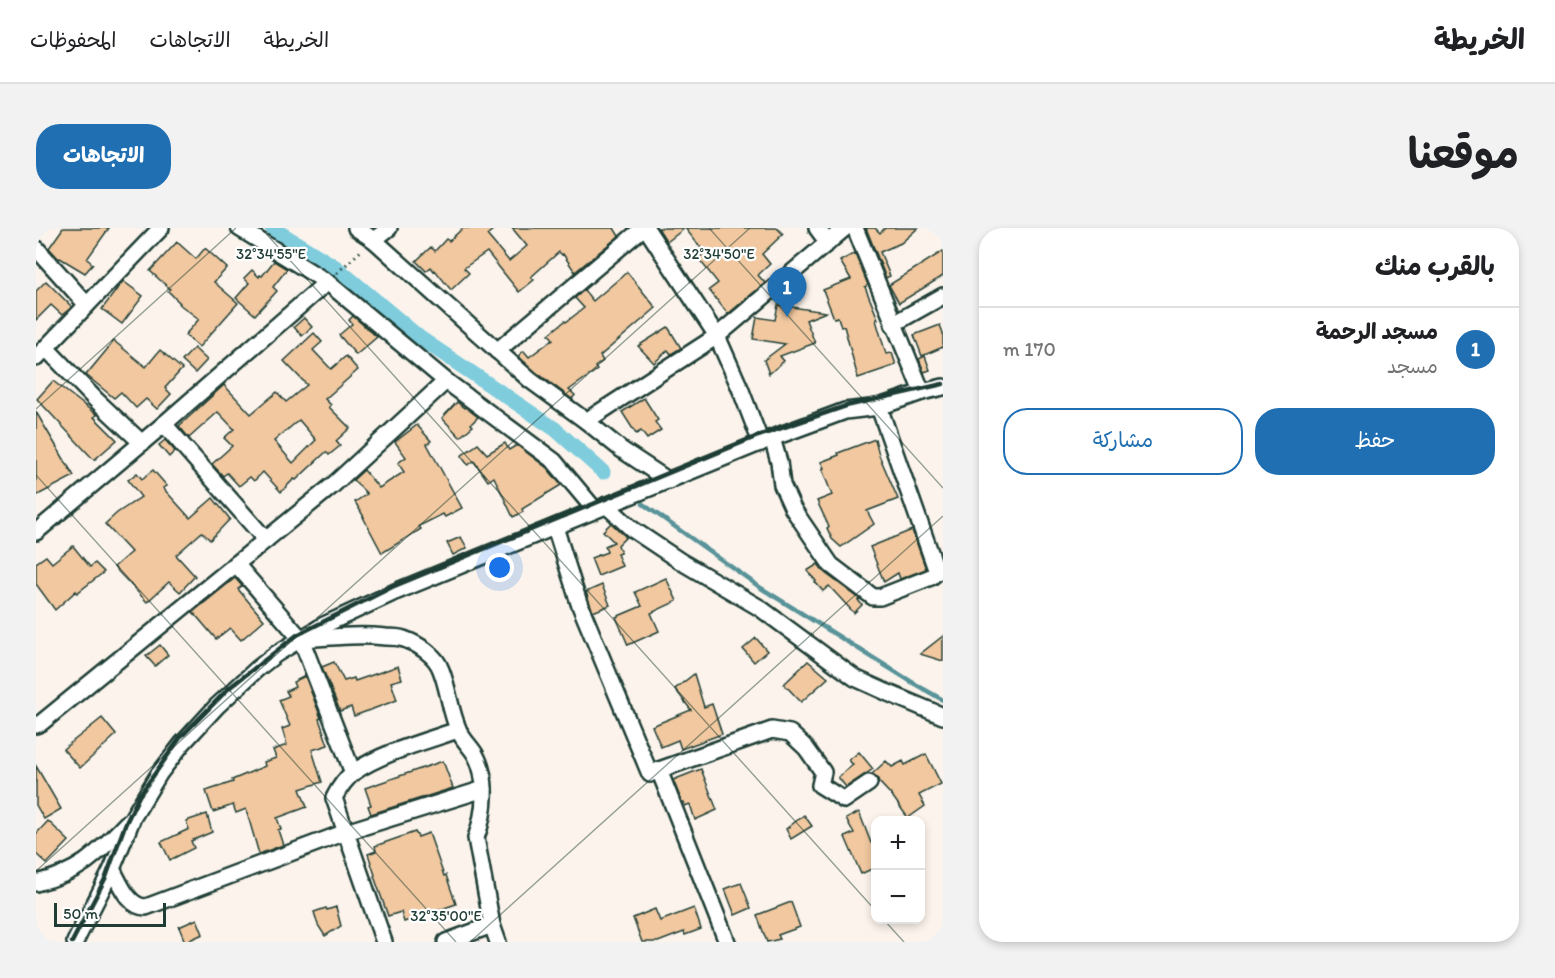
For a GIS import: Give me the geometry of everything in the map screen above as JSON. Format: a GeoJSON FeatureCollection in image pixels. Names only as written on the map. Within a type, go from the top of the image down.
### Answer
{"type":"FeatureCollection","features":[{"type":"Feature","properties":{"kind":"street"},"geometry":{"type":"LineString","coordinates":[[142,443],[41,353],[161,228]]}},
{"type":"Feature","properties":{"kind":"street"},"geometry":{"type":"LineString","coordinates":[[239,228],[329,279],[446,381],[554,460],[600,508],[680,561],[760,608],[855,678],[943,716]]}},
{"type":"Feature","properties":{"kind":"street"},"geometry":{"type":"LineString","coordinates":[[356,228],[369,244],[530,380],[622,450],[669,481]]}},
{"type":"Feature","properties":{"kind":"street"},"geometry":{"type":"LineString","coordinates":[[369,244],[389,228]]}},
{"type":"Feature","properties":{"kind":"street"},"geometry":{"type":"LineString","coordinates":[[497,351],[645,228],[717,336],[740,388],[779,462],[782,485],[793,509],[831,565],[873,597],[880,597],[931,577],[937,572],[879,406]]}},
{"type":"Feature","properties":{"kind":"street"},"geometry":{"type":"LineString","coordinates":[[817,228],[828,243]]}},
{"type":"Feature","properties":{"kind":"street"},"geometry":{"type":"LineString","coordinates":[[586,421],[717,336],[844,228]]}},
{"type":"Feature","properties":{"kind":"street"},"geometry":{"type":"LineString","coordinates":[[855,228],[922,392]]}},
{"type":"Feature","properties":{"kind":"street"},"geometry":{"type":"LineString","coordinates":[[36,248],[87,305]]}},
{"type":"Feature","properties":{"kind":"street"},"geometry":{"type":"LineString","coordinates":[[36,532],[142,443],[329,279]]}},
{"type":"Feature","properties":{"kind":"street"},"geometry":{"type":"LineString","coordinates":[[893,324],[943,296]]}},
{"type":"Feature","properties":{"kind":"street"},"geometry":{"type":"LineString","coordinates":[[36,725],[332,486],[446,381]]}},
{"type":"Feature","properties":{"kind":"street"},"geometry":{"type":"LineString","coordinates":[[75,942],[112,869],[133,817],[159,774],[182,744],[217,706],[276,654],[324,625],[395,592],[766,440],[845,411],[879,406],[943,387]]}},
{"type":"Feature","properties":{"kind":"street"},"geometry":{"type":"LineString","coordinates":[[164,424],[266,540]]}},
{"type":"Feature","properties":{"kind":"street"},"geometry":{"type":"LineString","coordinates":[[555,526],[579,603],[650,774],[772,730],[790,733],[806,748],[823,772],[820,785],[844,800],[869,783]]}},
{"type":"Feature","properties":{"kind":"street"},"geometry":{"type":"LineString","coordinates":[[236,564],[301,639],[353,773]]}},
{"type":"Feature","properties":{"kind":"street"},"geometry":{"type":"LineString","coordinates":[[301,639],[380,636],[402,638],[434,657],[441,668],[458,730],[475,754],[480,769],[484,789],[483,814],[476,838],[492,925],[498,942]]}},
{"type":"Feature","properties":{"kind":"street"},"geometry":{"type":"LineString","coordinates":[[384,942],[334,798],[341,785],[353,773],[378,758],[458,730]]}},
{"type":"Feature","properties":{"kind":"street"},"geometry":{"type":"LineString","coordinates":[[658,770],[727,942]]}},
{"type":"Feature","properties":{"kind":"street"},"geometry":{"type":"LineString","coordinates":[[112,869],[131,901],[136,905],[146,907],[346,832],[484,789]]}},
{"type":"Feature","properties":{"kind":"street"},"geometry":{"type":"LineString","coordinates":[[36,883],[69,873],[88,861],[133,817]]}},
{"type":"Feature","properties":{"kind":"street"},"geometry":{"type":"LineString","coordinates":[[446,942],[492,925]]}},
{"type":"Feature","properties":{"kind":"path"},"geometry":{"type":"LineString","coordinates":[[329,279],[369,244]]}},
{"type":"Feature","properties":{"kind":"building"},"geometry":{"type":"Polygon","coordinates":[[[63,228],[109,228],[87,259],[93,264],[85,273],[59,259],[49,248],[63,228]]]}},
{"type":"Feature","properties":{"kind":"building"},"geometry":{"type":"Polygon","coordinates":[[[463,228],[495,228],[487,235],[509,261],[527,246],[512,228],[614,228],[619,236],[575,272],[563,254],[559,252],[531,277],[534,280],[519,292],[487,252],[464,268],[469,273],[451,290],[435,270],[431,267],[426,271],[416,261],[431,247],[435,251],[446,239],[449,241],[463,228]]]}},
{"type":"Feature","properties":{"kind":"building"},"geometry":{"type":"Polygon","coordinates":[[[658,228],[685,228],[667,242],[658,228]]]}},
{"type":"Feature","properties":{"kind":"building"},"geometry":{"type":"Polygon","coordinates":[[[685,228],[777,228],[783,234],[762,254],[770,264],[758,275],[765,283],[728,314],[709,290],[718,283],[698,258],[705,253],[685,228]]]}},
{"type":"Feature","properties":{"kind":"building"},"geometry":{"type":"Polygon","coordinates":[[[866,228],[875,228],[880,233],[885,228],[918,228],[901,243],[880,252],[890,276],[886,278],[866,228]]]}},
{"type":"Feature","properties":{"kind":"building"},"geometry":{"type":"Polygon","coordinates":[[[177,242],[196,259],[205,248],[227,268],[214,282],[238,303],[199,347],[185,335],[199,319],[179,304],[168,291],[170,289],[150,271],[177,242]]]}},
{"type":"Feature","properties":{"kind":"building"},"geometry":{"type":"Polygon","coordinates":[[[943,251],[943,276],[899,303],[889,285],[943,251]]]}},
{"type":"Feature","properties":{"kind":"building"},"geometry":{"type":"Polygon","coordinates":[[[855,253],[868,285],[865,287],[878,319],[876,320],[886,354],[892,353],[896,365],[858,378],[844,326],[841,327],[838,317],[834,318],[823,290],[851,279],[840,261],[855,253]]]}},
{"type":"Feature","properties":{"kind":"building"},"geometry":{"type":"Polygon","coordinates":[[[274,261],[287,269],[273,287],[277,291],[255,315],[236,298],[249,283],[244,278],[252,270],[259,277],[262,276],[274,261]]]}},
{"type":"Feature","properties":{"kind":"building"},"geometry":{"type":"Polygon","coordinates":[[[627,272],[656,308],[600,356],[603,361],[595,367],[597,370],[569,390],[575,395],[572,399],[518,356],[524,351],[529,357],[553,339],[549,334],[584,308],[575,298],[584,290],[593,301],[627,272]]]}},
{"type":"Feature","properties":{"kind":"building"},"geometry":{"type":"Polygon","coordinates":[[[46,281],[72,307],[62,315],[51,305],[36,320],[36,291],[46,281]]]}},
{"type":"Feature","properties":{"kind":"building"},"geometry":{"type":"Polygon","coordinates":[[[123,281],[143,296],[122,324],[102,309],[123,281]]]}},
{"type":"Feature","properties":{"kind":"building"},"geometry":{"type":"Polygon","coordinates":[[[778,305],[826,312],[806,320],[815,343],[780,356],[784,361],[769,374],[764,360],[785,344],[753,339],[757,317],[775,320],[778,305]]]}},
{"type":"Feature","properties":{"kind":"building"},"geometry":{"type":"Polygon","coordinates":[[[353,316],[377,337],[356,355],[339,335],[352,324],[349,320],[353,316]]]}},
{"type":"Feature","properties":{"kind":"building"},"geometry":{"type":"Polygon","coordinates":[[[304,318],[312,327],[302,336],[294,327],[304,318]]]}},
{"type":"Feature","properties":{"kind":"building"},"geometry":{"type":"Polygon","coordinates":[[[940,325],[943,333],[943,347],[922,356],[914,335],[940,325]]]}},
{"type":"Feature","properties":{"kind":"building"},"geometry":{"type":"Polygon","coordinates":[[[668,327],[681,348],[671,354],[668,350],[654,363],[638,346],[668,327]]]}},
{"type":"Feature","properties":{"kind":"building"},"geometry":{"type":"Polygon","coordinates":[[[314,333],[322,342],[313,350],[331,369],[346,356],[358,370],[325,399],[331,405],[329,407],[350,428],[336,441],[340,446],[329,455],[326,452],[281,492],[263,472],[254,481],[250,477],[239,486],[227,473],[223,476],[212,464],[232,446],[224,438],[234,429],[218,412],[189,438],[179,426],[224,385],[251,414],[277,392],[286,402],[307,385],[284,361],[314,333]],[[299,420],[274,441],[293,463],[316,440],[299,420]]]}},
{"type":"Feature","properties":{"kind":"building"},"geometry":{"type":"Polygon","coordinates":[[[114,341],[146,367],[160,350],[182,369],[165,388],[171,394],[157,409],[146,399],[136,408],[121,392],[114,398],[86,375],[114,341]]]}},
{"type":"Feature","properties":{"kind":"building"},"geometry":{"type":"Polygon","coordinates":[[[194,348],[207,360],[195,373],[182,361],[194,348]]]}},
{"type":"Feature","properties":{"kind":"building"},"geometry":{"type":"Polygon","coordinates":[[[925,356],[930,370],[924,372],[919,359],[925,356]]]}},
{"type":"Feature","properties":{"kind":"building"},"geometry":{"type":"Polygon","coordinates":[[[53,381],[97,415],[94,417],[117,440],[94,460],[37,399],[53,381]]]}},
{"type":"Feature","properties":{"kind":"building"},"geometry":{"type":"Polygon","coordinates":[[[644,398],[658,420],[655,422],[661,430],[647,439],[641,431],[636,434],[622,412],[644,398]]]}},
{"type":"Feature","properties":{"kind":"building"},"geometry":{"type":"Polygon","coordinates":[[[457,402],[478,417],[471,424],[473,426],[460,437],[442,418],[457,402]]]}},
{"type":"Feature","properties":{"kind":"building"},"geometry":{"type":"Polygon","coordinates":[[[36,412],[74,476],[36,496],[36,412]]]}},
{"type":"Feature","properties":{"kind":"building"},"geometry":{"type":"Polygon","coordinates":[[[417,425],[431,441],[427,444],[462,508],[445,517],[443,514],[419,526],[421,529],[382,553],[355,502],[367,494],[353,480],[364,470],[379,488],[404,472],[398,463],[406,457],[395,442],[417,425]]]}},
{"type":"Feature","properties":{"kind":"building"},"geometry":{"type":"Polygon","coordinates":[[[875,439],[879,455],[898,499],[867,511],[874,524],[841,547],[832,539],[817,501],[832,495],[821,462],[875,439]]]}},
{"type":"Feature","properties":{"kind":"building"},"geometry":{"type":"Polygon","coordinates":[[[165,440],[175,451],[169,457],[159,445],[165,440]]]}},
{"type":"Feature","properties":{"kind":"building"},"geometry":{"type":"Polygon","coordinates":[[[505,443],[509,450],[517,445],[547,468],[561,485],[513,517],[494,477],[488,481],[474,461],[468,465],[461,456],[478,444],[487,454],[505,443]]]}},
{"type":"Feature","properties":{"kind":"building"},"geometry":{"type":"Polygon","coordinates":[[[153,470],[167,486],[163,488],[190,518],[213,498],[230,519],[210,540],[202,532],[176,555],[195,576],[180,592],[169,582],[147,602],[114,567],[131,552],[105,524],[141,497],[128,480],[137,473],[142,479],[153,470]]]}},
{"type":"Feature","properties":{"kind":"building"},"geometry":{"type":"Polygon","coordinates":[[[611,523],[626,537],[618,545],[621,553],[617,554],[622,566],[598,576],[591,558],[607,552],[605,546],[614,542],[603,531],[611,523]]]}},
{"type":"Feature","properties":{"kind":"building"},"geometry":{"type":"Polygon","coordinates":[[[912,530],[926,569],[900,579],[898,573],[884,582],[870,547],[912,530]]]}},
{"type":"Feature","properties":{"kind":"building"},"geometry":{"type":"Polygon","coordinates":[[[461,537],[467,548],[453,555],[447,543],[461,537]]]}},
{"type":"Feature","properties":{"kind":"building"},"geometry":{"type":"Polygon","coordinates":[[[73,546],[90,567],[95,563],[104,572],[77,593],[76,591],[55,610],[36,584],[36,563],[46,556],[52,563],[73,546]]]}},
{"type":"Feature","properties":{"kind":"building"},"geometry":{"type":"Polygon","coordinates":[[[818,564],[825,573],[860,599],[858,600],[862,605],[854,613],[829,586],[823,591],[815,582],[807,571],[818,564]]]}},
{"type":"Feature","properties":{"kind":"building"},"geometry":{"type":"Polygon","coordinates":[[[235,578],[242,586],[238,589],[264,620],[241,640],[230,628],[216,639],[193,612],[235,578]]]}},
{"type":"Feature","properties":{"kind":"building"},"geometry":{"type":"Polygon","coordinates":[[[666,578],[677,601],[651,613],[659,631],[628,645],[616,617],[642,606],[635,592],[666,578]]]}},
{"type":"Feature","properties":{"kind":"building"},"geometry":{"type":"Polygon","coordinates":[[[602,585],[610,605],[593,612],[586,592],[602,585]]]}},
{"type":"Feature","properties":{"kind":"building"},"geometry":{"type":"Polygon","coordinates":[[[943,636],[943,661],[920,654],[943,636]]]}},
{"type":"Feature","properties":{"kind":"building"},"geometry":{"type":"Polygon","coordinates":[[[756,638],[767,651],[754,662],[743,649],[756,638]]]}},
{"type":"Feature","properties":{"kind":"building"},"geometry":{"type":"Polygon","coordinates":[[[160,645],[168,655],[155,666],[146,656],[160,645]]]}},
{"type":"Feature","properties":{"kind":"building"},"geometry":{"type":"Polygon","coordinates":[[[808,661],[828,678],[801,702],[784,684],[808,661]]]}},
{"type":"Feature","properties":{"kind":"building"},"geometry":{"type":"Polygon","coordinates":[[[334,662],[344,681],[354,678],[355,681],[398,666],[402,679],[391,682],[397,700],[354,716],[351,707],[340,711],[322,667],[334,662]]]}},
{"type":"Feature","properties":{"kind":"building"},"geometry":{"type":"Polygon","coordinates":[[[694,674],[704,707],[712,704],[722,734],[681,749],[678,740],[661,747],[652,726],[691,710],[675,689],[694,674]]]}},
{"type":"Feature","properties":{"kind":"building"},"geometry":{"type":"Polygon","coordinates":[[[305,676],[321,718],[319,719],[328,745],[312,750],[322,782],[300,789],[307,807],[277,818],[283,845],[259,854],[246,809],[236,813],[233,805],[213,812],[206,791],[233,782],[232,780],[265,766],[264,762],[276,758],[273,750],[287,745],[282,729],[290,726],[279,700],[289,696],[286,691],[295,687],[293,682],[305,676]]]}},
{"type":"Feature","properties":{"kind":"building"},"geometry":{"type":"Polygon","coordinates":[[[102,718],[116,735],[80,768],[63,749],[102,718]]]}},
{"type":"Feature","properties":{"kind":"building"},"geometry":{"type":"Polygon","coordinates":[[[859,752],[873,769],[846,787],[838,777],[853,765],[849,760],[859,752]]]}},
{"type":"Feature","properties":{"kind":"building"},"geometry":{"type":"Polygon","coordinates":[[[926,754],[941,784],[919,795],[925,806],[911,816],[907,816],[877,777],[872,774],[886,761],[892,767],[903,761],[905,765],[926,754]]]}},
{"type":"Feature","properties":{"kind":"building"},"geometry":{"type":"Polygon","coordinates":[[[443,761],[453,788],[371,814],[368,806],[371,805],[365,788],[443,761]]]}},
{"type":"Feature","properties":{"kind":"building"},"geometry":{"type":"Polygon","coordinates":[[[36,766],[61,809],[44,819],[36,805],[36,766]]]}},
{"type":"Feature","properties":{"kind":"building"},"geometry":{"type":"Polygon","coordinates":[[[701,769],[717,810],[695,820],[690,804],[685,806],[682,802],[673,780],[701,769]]]}},
{"type":"Feature","properties":{"kind":"building"},"geometry":{"type":"Polygon","coordinates":[[[859,812],[871,843],[871,869],[861,874],[845,837],[854,833],[846,819],[859,812]]]}},
{"type":"Feature","properties":{"kind":"building"},"geometry":{"type":"Polygon","coordinates":[[[207,814],[212,832],[191,841],[194,848],[170,860],[161,842],[189,829],[186,821],[207,814]]]}},
{"type":"Feature","properties":{"kind":"building"},"geometry":{"type":"Polygon","coordinates":[[[804,815],[812,826],[791,839],[786,829],[804,815]]]}},
{"type":"Feature","properties":{"kind":"building"},"geometry":{"type":"Polygon","coordinates":[[[48,821],[69,841],[47,864],[36,854],[36,834],[48,821]]]}},
{"type":"Feature","properties":{"kind":"building"},"geometry":{"type":"Polygon","coordinates":[[[415,832],[418,837],[429,833],[456,904],[404,922],[401,912],[388,916],[368,854],[376,851],[375,846],[415,832]]]}},
{"type":"Feature","properties":{"kind":"building"},"geometry":{"type":"Polygon","coordinates":[[[741,883],[751,908],[735,915],[725,889],[741,883]]]}},
{"type":"Feature","properties":{"kind":"building"},"geometry":{"type":"Polygon","coordinates":[[[791,902],[800,927],[778,935],[780,939],[767,942],[757,915],[791,902]]]}},
{"type":"Feature","properties":{"kind":"building"},"geometry":{"type":"Polygon","coordinates":[[[336,907],[341,926],[325,936],[314,912],[336,907]]]}},
{"type":"Feature","properties":{"kind":"building"},"geometry":{"type":"Polygon","coordinates":[[[694,908],[701,929],[685,935],[684,932],[658,942],[642,942],[633,918],[655,909],[660,921],[694,908]]]}},
{"type":"Feature","properties":{"kind":"building"},"geometry":{"type":"Polygon","coordinates":[[[197,919],[203,934],[185,942],[179,927],[197,919]]]}},
{"type":"Feature","properties":{"kind":"waterway"},"geometry":{"type":"LineString","coordinates":[[272,228],[337,268],[420,338],[555,429],[603,472]]}},
{"type":"Feature","properties":{"kind":"waterway"},"geometry":{"type":"LineString","coordinates":[[643,504],[761,588],[943,700]]}},
{"type":"Feature","properties":{"kind":"railway"},"geometry":{"type":"LineString","coordinates":[[72,942],[106,877],[125,825],[139,796],[180,738],[229,688],[297,635],[392,587],[758,436],[846,406],[943,384]]}},
{"type":"Feature","properties":{"kind":"place","name":"مسجد الرحمة"},"geometry":{"type":"Point","coordinates":[787,317]}}]}
